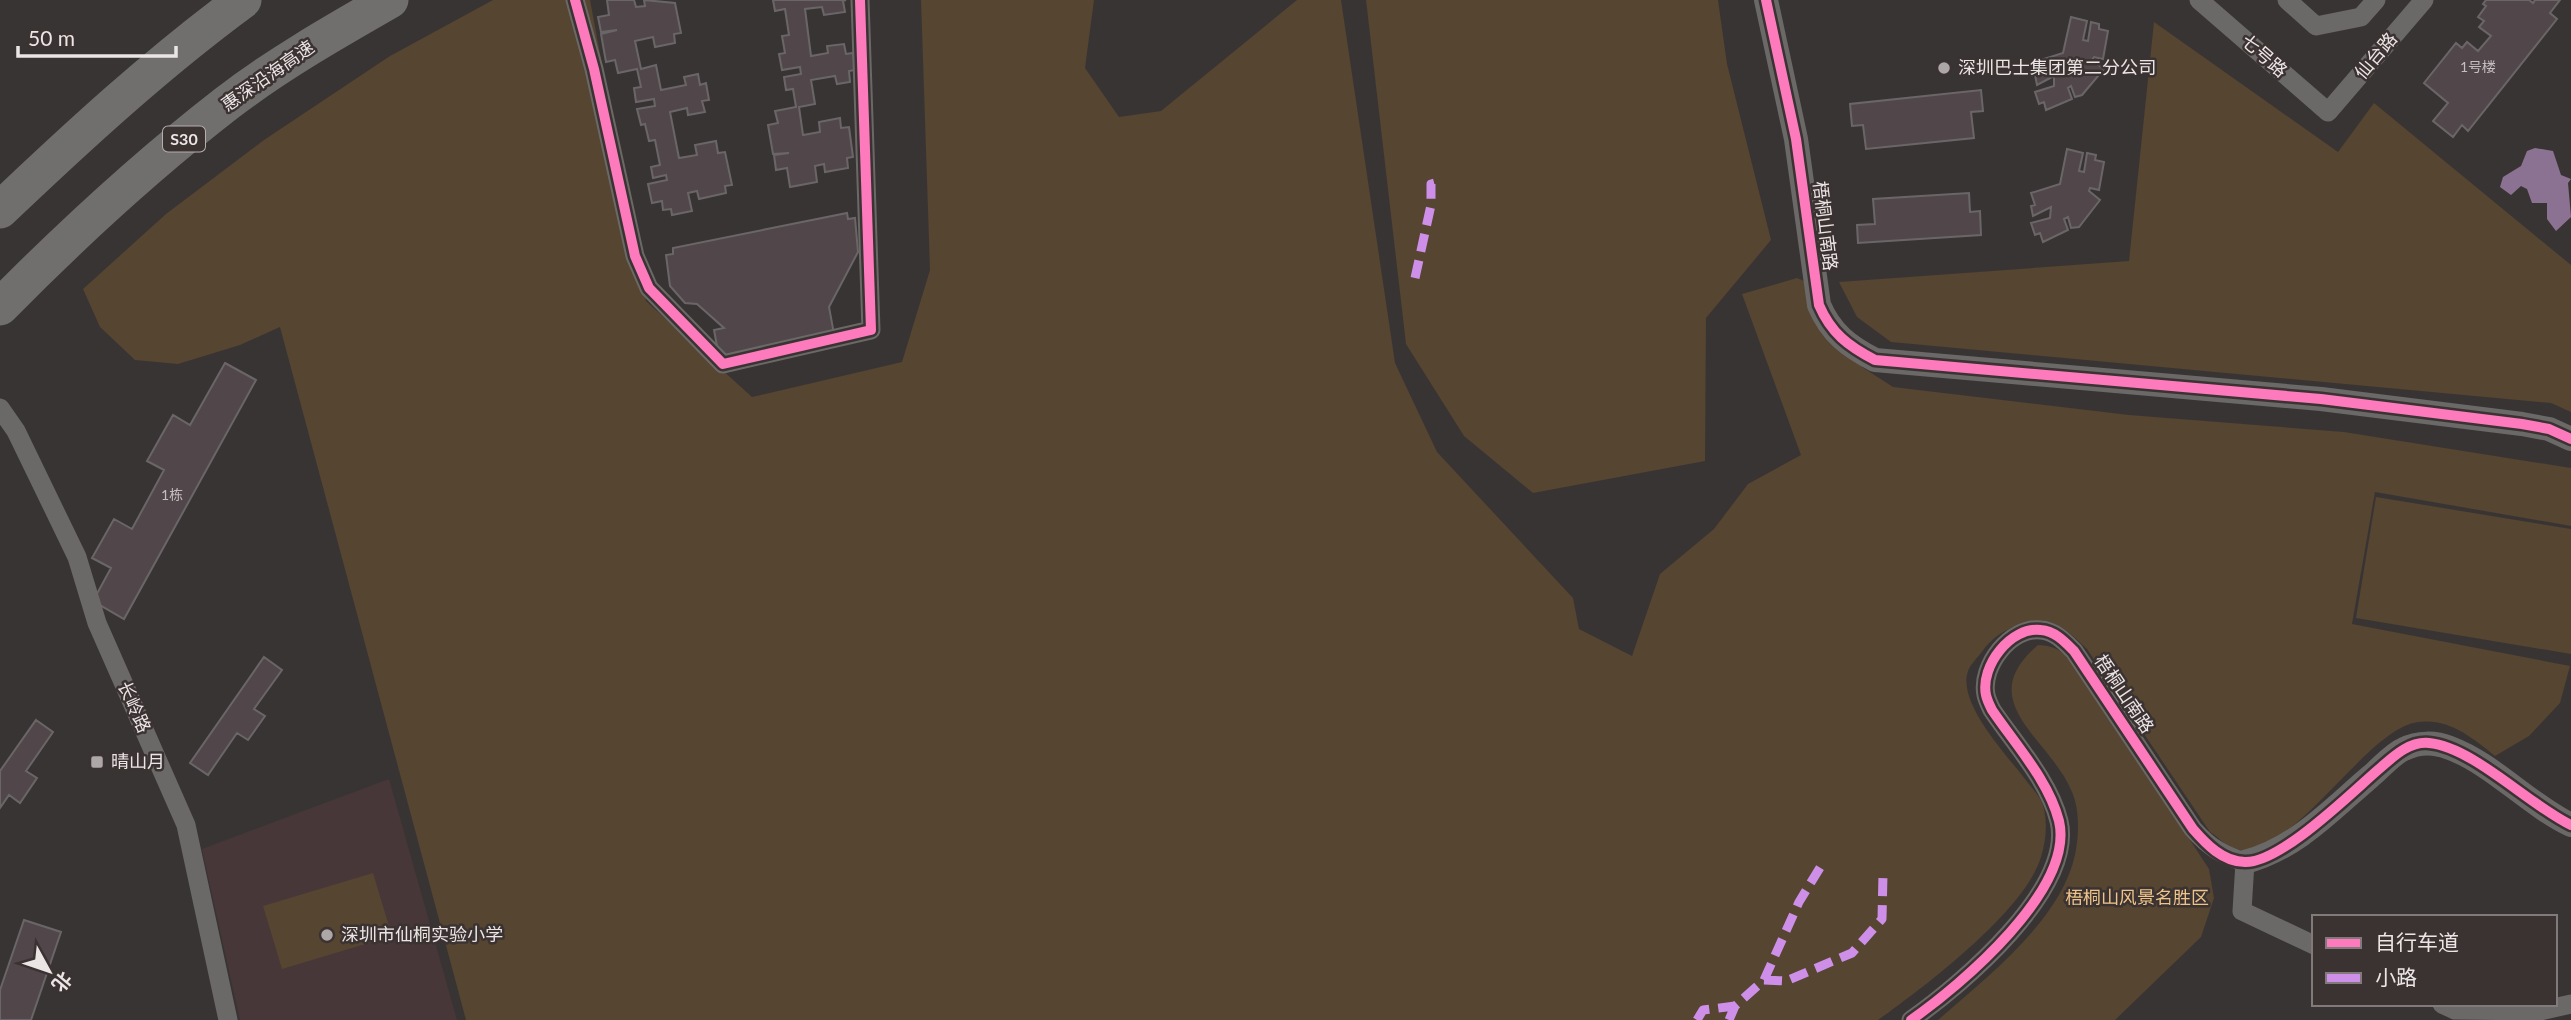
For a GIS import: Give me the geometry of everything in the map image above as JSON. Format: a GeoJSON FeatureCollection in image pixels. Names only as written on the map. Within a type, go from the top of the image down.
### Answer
{"type":"FeatureCollection","features":[{"type":"Feature","properties":{"kind":"highway"},"geometry":{"type":"LineString","coordinates":[[0,210],[88,126],[168,57],[243,0]]}},
{"type":"Feature","properties":{"kind":"highway","name":"惠深沿海高速"},"geometry":{"type":"LineString","coordinates":[[0,307],[125,188],[228,102],[311,46],[390,0]]}},
{"type":"Feature","properties":{"kind":"street"},"geometry":{"type":"LineString","coordinates":[[575,0],[594,69],[635,256],[649,288],[723,365],[871,330],[860,0]]}},
{"type":"Feature","properties":{"kind":"street","name":"梧桐山南路"},"geometry":{"type":"LineString","coordinates":[[1766,0],[1796,139],[1819,305],[1829,328],[1851,348],[1875,360],[2321,399],[2522,424],[2549,429],[2571,439]]}},
{"type":"Feature","properties":{"kind":"street","name":"七号路"},"geometry":{"type":"LineString","coordinates":[[2199,0],[2328,113]]}},
{"type":"Feature","properties":{"kind":"street"},"geometry":{"type":"LineString","coordinates":[[2287,0],[2316,26],[2361,17],[2376,0]]}},
{"type":"Feature","properties":{"kind":"street","name":"仙台路"},"geometry":{"type":"LineString","coordinates":[[2328,113],[2424,0]]}},
{"type":"Feature","properties":{"kind":"street","name":"长岭路"},"geometry":{"type":"LineString","coordinates":[[0,408],[16,431],[77,557],[97,623],[186,825],[228,1020]]}},
{"type":"Feature","properties":{"kind":"street","name":"梧桐山南路"},"geometry":{"type":"LineString","coordinates":[[1912,1020],[1977,967],[2015,925],[2055,865],[2061,841],[2054,804],[1992,710],[1985,694],[1994,657],[2008,642],[2023,633],[2041,630],[2059,637],[2074,651],[2193,829],[2207,845],[2223,856],[2245,862]]}},
{"type":"Feature","properties":{"kind":"street"},"geometry":{"type":"LineString","coordinates":[[2312,944],[2242,911],[2245,862],[2268,856],[2297,839],[2403,749],[2427,742],[2451,748],[2473,760],[2552,816],[2571,825]]}},
{"type":"Feature","properties":{"kind":"street"},"geometry":{"type":"LineString","coordinates":[[2446,1006],[2455,1010],[2540,1011],[2571,1004]]}},
{"type":"Feature","properties":{"kind":"shaded area"},"geometry":{"type":"Polygon","coordinates":[[[2535,148],[2553,151],[2561,175],[2571,179],[2568,183],[2571,217],[2556,231],[2547,219],[2547,203],[2532,203],[2527,189],[2521,186],[2511,195],[2500,187],[2503,177],[2521,166],[2527,151],[2535,148]]]}},
{"type":"Feature","properties":{"kind":"shaded area","name":"深圳市仙桐实验小学"},"geometry":{"type":"Polygon","coordinates":[[[389,779],[457,1020],[240,1020],[202,849],[389,779]]]}},
{"type":"Feature","properties":{"kind":"green space"},"geometry":{"type":"Polygon","coordinates":[[[493,0],[590,0],[646,301],[752,397],[902,362],[930,270],[921,0],[1094,0],[1085,68],[1119,117],[1161,111],[1297,0],[1341,0],[1395,363],[1437,452],[1573,598],[1579,629],[1632,656],[1660,574],[1714,529],[1748,484],[1801,455],[1742,294],[1797,278],[1823,289],[1862,367],[1893,387],[2129,415],[2344,432],[2571,468],[2571,526],[2375,492],[2352,624],[2570,666],[2560,703],[2529,736],[2495,756],[2469,736],[2440,723],[2418,722],[2397,730],[2277,838],[2254,849],[2232,848],[2210,832],[2087,649],[2065,630],[2052,623],[2038,621],[2013,627],[1986,646],[1968,671],[1967,684],[1976,713],[1985,728],[2042,802],[2046,825],[2041,857],[2015,901],[1994,924],[1945,969],[1878,1020],[466,1020],[280,327],[240,345],[178,364],[135,360],[100,327],[83,289],[166,214],[264,140],[390,56],[493,0]]]}},
{"type":"Feature","properties":{"kind":"green space"},"geometry":{"type":"Polygon","coordinates":[[[1366,0],[1718,0],[1727,64],[1771,240],[1706,318],[1705,461],[1533,493],[1464,436],[1406,344],[1366,0]]]}},
{"type":"Feature","properties":{"kind":"green space"},"geometry":{"type":"Polygon","coordinates":[[[2154,22],[2338,152],[2374,103],[2571,265],[2571,412],[2551,403],[1891,342],[1857,317],[1839,282],[2129,261],[2154,22]]]}},
{"type":"Feature","properties":{"kind":"green space"},"geometry":{"type":"Polygon","coordinates":[[[2376,497],[2571,529],[2571,654],[2356,618],[2376,497]]]}},
{"type":"Feature","properties":{"kind":"green space","name":"梧桐山风景名胜区"},"geometry":{"type":"Polygon","coordinates":[[[2038,645],[2060,651],[2076,666],[2209,869],[2214,898],[2201,937],[2115,1020],[1938,1020],[1999,966],[2038,925],[2067,879],[2075,855],[2078,823],[2072,792],[2022,720],[2014,702],[2012,684],[2019,665],[2038,645]]]}},
{"type":"Feature","properties":{"kind":"green space"},"geometry":{"type":"Polygon","coordinates":[[[373,873],[392,936],[282,969],[263,906],[373,873]]]}},
{"type":"Feature","properties":{"kind":"building"},"geometry":{"type":"Polygon","coordinates":[[[607,0],[634,0],[636,7],[645,6],[644,0],[675,3],[681,33],[674,34],[675,43],[655,47],[653,37],[635,41],[641,69],[656,65],[661,90],[686,85],[684,77],[698,74],[700,85],[706,83],[709,100],[702,101],[705,112],[688,115],[687,108],[670,112],[679,158],[697,155],[695,145],[716,141],[718,153],[725,152],[732,185],[725,186],[726,193],[699,199],[697,191],[688,193],[692,211],[672,215],[671,209],[663,210],[662,201],[652,203],[648,184],[667,180],[666,175],[653,178],[651,167],[660,165],[655,140],[649,141],[645,124],[641,125],[637,109],[655,106],[654,99],[636,102],[634,88],[641,87],[637,69],[618,73],[615,60],[606,62],[601,34],[617,30],[601,32],[598,17],[609,15],[607,0]]]}},
{"type":"Feature","properties":{"kind":"building"},"geometry":{"type":"Polygon","coordinates":[[[773,0],[846,0],[843,1],[845,12],[824,15],[822,7],[805,9],[811,56],[828,53],[827,46],[844,44],[846,54],[853,53],[855,70],[849,71],[850,82],[837,84],[835,76],[811,80],[815,104],[799,107],[803,135],[820,132],[819,122],[840,118],[841,128],[849,127],[853,157],[847,158],[848,168],[825,172],[824,164],[815,166],[817,182],[790,187],[787,168],[776,170],[774,155],[789,153],[773,154],[768,125],[778,123],[775,111],[796,107],[793,89],[786,90],[784,77],[801,74],[800,67],[782,70],[779,54],[785,53],[782,36],[789,35],[785,9],[775,11],[773,0]]]}},
{"type":"Feature","properties":{"kind":"building"},"geometry":{"type":"Polygon","coordinates":[[[2486,0],[2529,0],[2533,3],[2535,0],[2560,0],[2550,13],[2557,19],[2468,131],[2462,125],[2453,137],[2433,121],[2448,103],[2424,83],[2456,43],[2462,48],[2467,42],[2478,51],[2491,36],[2479,27],[2484,21],[2478,17],[2486,6],[2483,4],[2486,0]]]}},
{"type":"Feature","properties":{"kind":"building"},"geometry":{"type":"Polygon","coordinates":[[[2071,17],[2087,21],[2083,40],[2088,41],[2091,22],[2099,24],[2099,29],[2108,31],[2103,59],[2094,57],[2092,60],[2104,69],[2082,95],[2075,97],[2071,86],[2068,88],[2072,99],[2046,110],[2044,102],[2039,104],[2035,92],[2054,86],[2054,76],[2037,85],[2035,75],[2039,73],[2034,62],[2063,53],[2071,17]]]}},
{"type":"Feature","properties":{"kind":"building"},"geometry":{"type":"Polygon","coordinates":[[[1981,90],[1983,111],[1971,112],[1974,138],[1866,149],[1863,125],[1852,126],[1850,104],[1981,90]]]}},
{"type":"Feature","properties":{"kind":"building"},"geometry":{"type":"Polygon","coordinates":[[[2067,149],[2083,153],[2079,171],[2084,172],[2087,153],[2096,155],[2095,160],[2104,162],[2099,190],[2090,188],[2089,191],[2100,200],[2079,227],[2071,228],[2068,217],[2064,219],[2068,230],[2043,242],[2040,233],[2035,235],[2031,223],[2050,218],[2051,207],[2033,216],[2031,206],[2035,205],[2031,193],[2060,184],[2067,149]]]}},
{"type":"Feature","properties":{"kind":"building"},"geometry":{"type":"Polygon","coordinates":[[[1969,193],[1970,212],[1980,211],[1981,235],[1858,243],[1857,225],[1875,224],[1873,199],[1969,193]]]}},
{"type":"Feature","properties":{"kind":"building"},"geometry":{"type":"Polygon","coordinates":[[[847,213],[848,219],[855,218],[858,252],[829,307],[834,334],[719,357],[714,330],[724,328],[697,304],[685,303],[670,286],[666,255],[673,254],[673,248],[847,213]]]}},
{"type":"Feature","properties":{"kind":"building"},"geometry":{"type":"Polygon","coordinates":[[[225,363],[256,380],[124,619],[93,601],[111,568],[92,558],[114,519],[132,529],[164,470],[147,461],[173,415],[190,425],[225,363]]]}},
{"type":"Feature","properties":{"kind":"building"},"geometry":{"type":"Polygon","coordinates":[[[264,657],[282,670],[254,709],[265,716],[248,740],[237,733],[208,775],[190,763],[264,657]]]}},
{"type":"Feature","properties":{"kind":"building"},"geometry":{"type":"Polygon","coordinates":[[[36,720],[53,732],[26,771],[37,778],[20,803],[9,795],[0,808],[0,771],[36,720]]]}},
{"type":"Feature","properties":{"kind":"building"},"geometry":{"type":"Polygon","coordinates":[[[24,920],[61,932],[31,1020],[0,1020],[0,990],[24,920]]]}},
{"type":"Feature","properties":{"kind":"marked path"},"geometry":{"type":"LineString","coordinates":[[1415,278],[1431,205],[1431,184],[1439,182]]}},
{"type":"Feature","properties":{"kind":"marked path"},"geometry":{"type":"LineString","coordinates":[[1729,1020],[1735,1006],[1764,980],[1799,902],[1821,866]]}},
{"type":"Feature","properties":{"kind":"marked path"},"geometry":{"type":"LineString","coordinates":[[1764,980],[1786,981],[1852,953],[1882,919],[1883,874]]}},
{"type":"Feature","properties":{"kind":"marked path"},"geometry":{"type":"LineString","coordinates":[[1697,1020],[1703,1010],[1735,1006]]}},
{"type":"Feature","properties":{"kind":"cycle path"},"geometry":{"type":"LineString","coordinates":[[575,0],[594,69],[635,256],[649,288],[723,364],[871,330],[860,0]]}},
{"type":"Feature","properties":{"kind":"cycle path"},"geometry":{"type":"LineString","coordinates":[[1766,0],[1796,139],[1819,305],[1835,331],[1865,355],[1875,360],[2321,399],[2522,424],[2549,429],[2571,439]]}},
{"type":"Feature","properties":{"kind":"cycle path"},"geometry":{"type":"LineString","coordinates":[[1911,1020],[1957,984],[2010,933],[2050,876],[2059,848],[2059,821],[2048,792],[1992,710],[1986,695],[1988,672],[2000,650],[2019,634],[2030,630],[2051,632],[2074,651],[2193,829],[2209,846],[2229,859],[2245,862],[2277,851],[2315,825],[2396,755],[2408,747],[2422,743],[2446,747],[2464,755],[2571,825]]}},
{"type":"Feature","properties":{"kind":"place","name":"深圳巴士集团第二分公司"},"geometry":{"type":"Point","coordinates":[1944,68]}},
{"type":"Feature","properties":{"kind":"place","name":"晴山月"},"geometry":{"type":"Point","coordinates":[97,762]}},
{"type":"Feature","properties":{"kind":"place","name":"深圳市仙桐实验小学"},"geometry":{"type":"Point","coordinates":[327,935]}}]}
